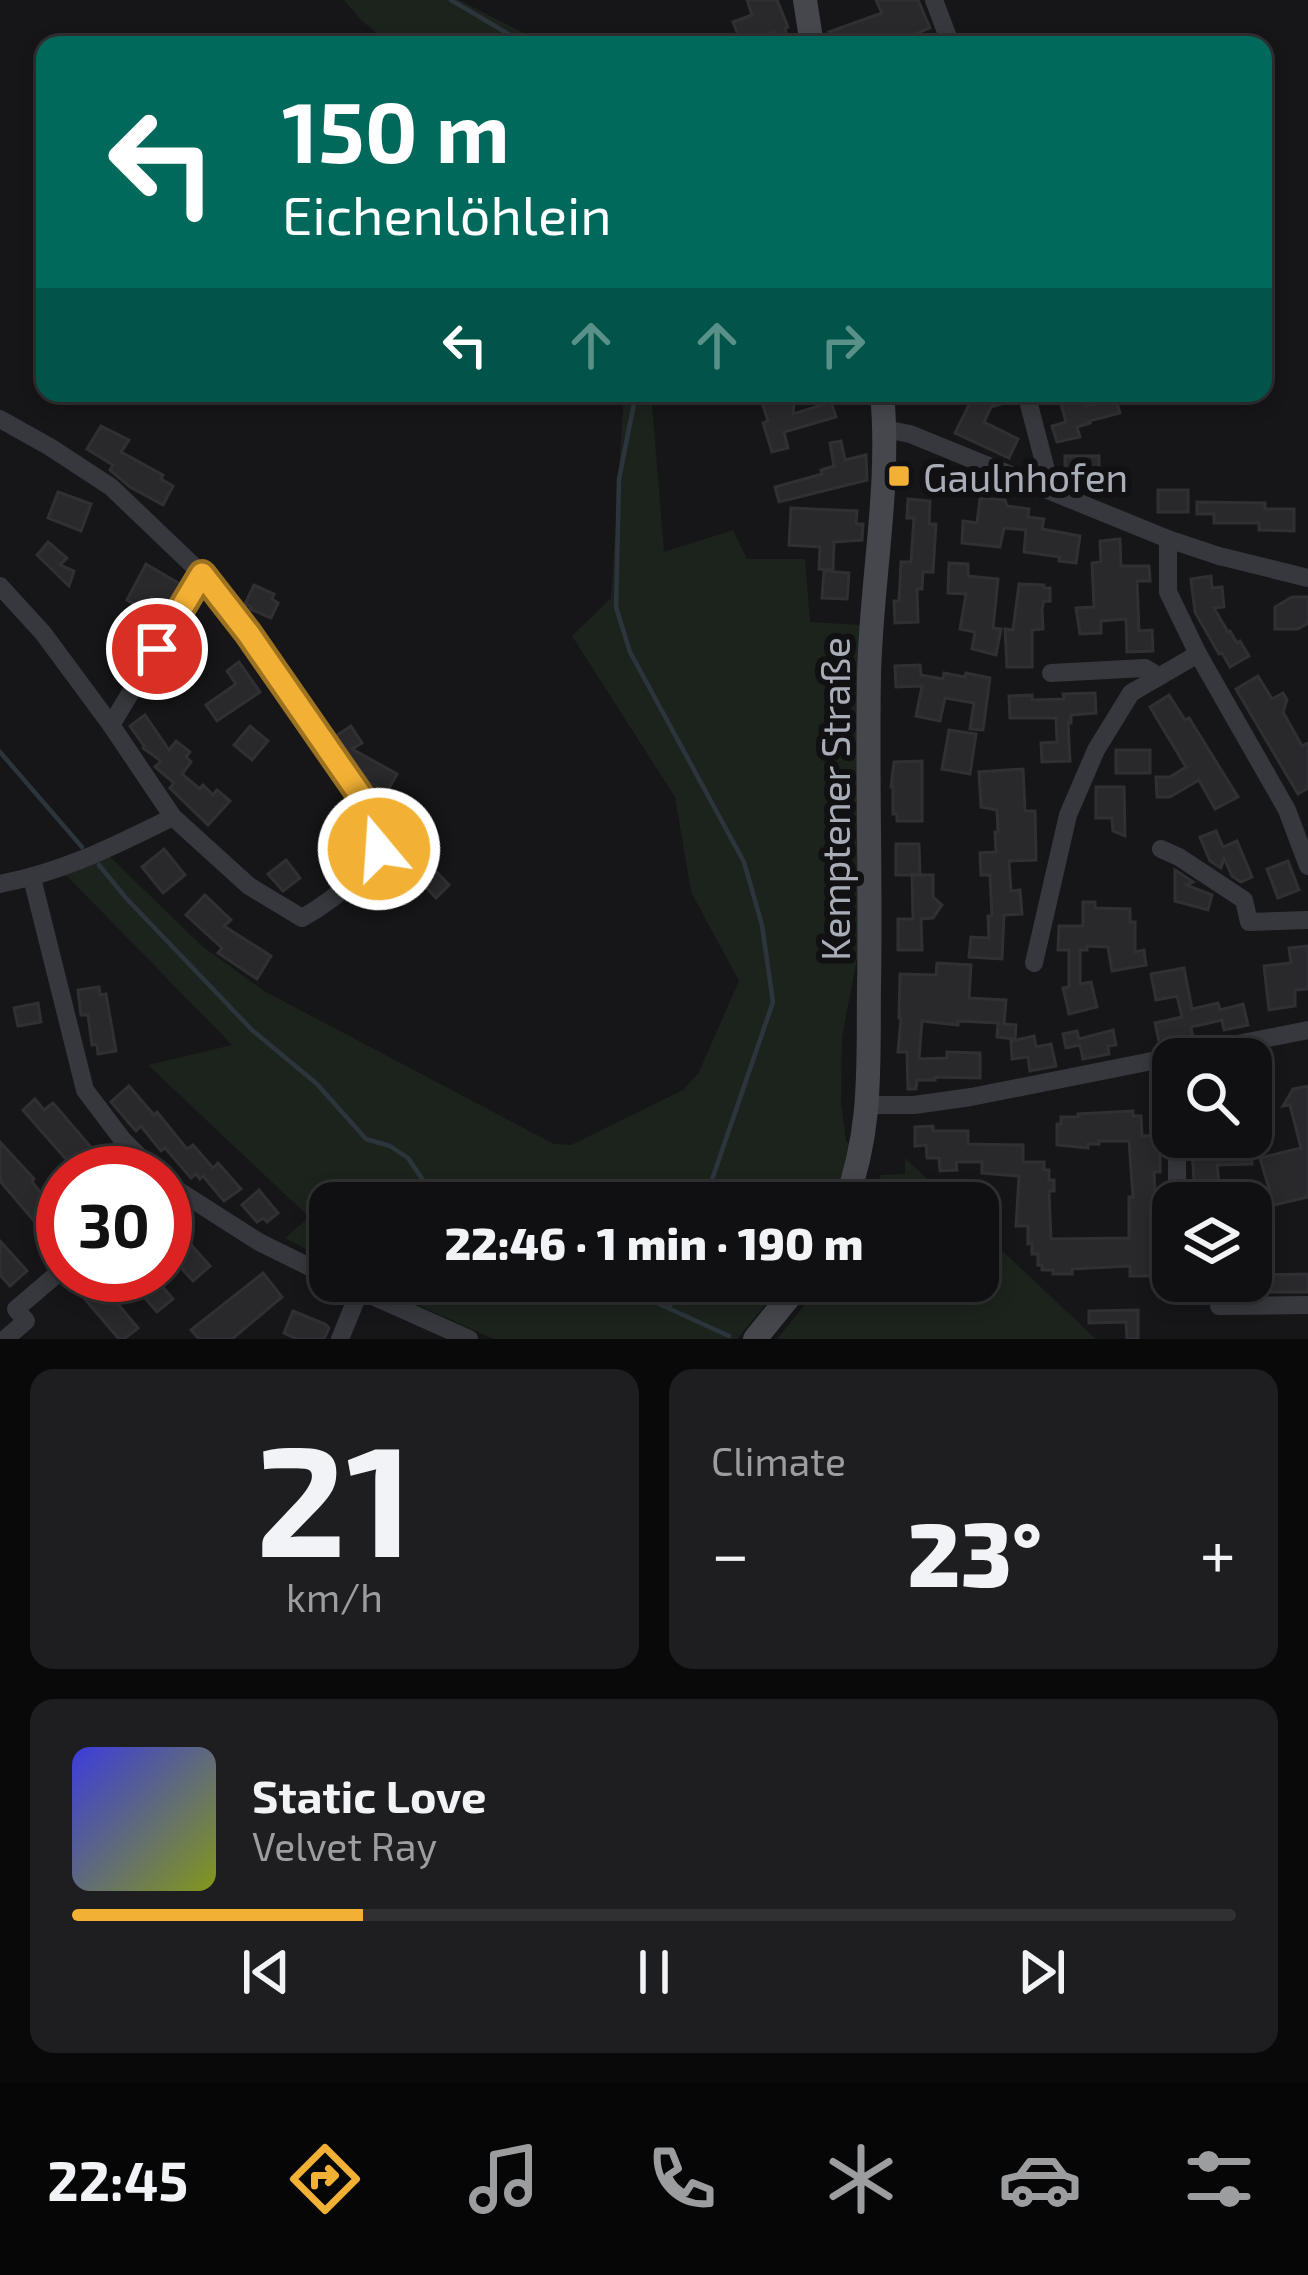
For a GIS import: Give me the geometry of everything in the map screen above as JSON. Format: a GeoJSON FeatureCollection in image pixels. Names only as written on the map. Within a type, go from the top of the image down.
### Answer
{"type":"FeatureCollection","features":[{"type":"Feature","properties":{"kind":"street"},"geometry":{"type":"LineString","coordinates":[[805,0],[811,36]]}},
{"type":"Feature","properties":{"kind":"street"},"geometry":{"type":"LineString","coordinates":[[934,0],[948,36]]}},
{"type":"Feature","properties":{"kind":"street","name":"Kemptener Straße"},"geometry":{"type":"LineString","coordinates":[[852,1182],[868,1105],[869,670],[884,506],[883,402]]}},
{"type":"Feature","properties":{"kind":"street"},"geometry":{"type":"LineString","coordinates":[[1028,402],[1045,466],[1045,487]]}},
{"type":"Feature","properties":{"kind":"street"},"geometry":{"type":"LineString","coordinates":[[0,419],[111,487],[202,574],[383,828],[379,849],[351,884],[302,918],[249,886],[173,817],[43,632],[0,586]]}},
{"type":"Feature","properties":{"kind":"street"},"geometry":{"type":"LineString","coordinates":[[885,430],[910,434],[1168,539],[1308,578]]}},
{"type":"Feature","properties":{"kind":"street"},"geometry":{"type":"LineString","coordinates":[[1168,539],[1168,592],[1198,655],[1287,810],[1308,866]]}},
{"type":"Feature","properties":{"kind":"street"},"geometry":{"type":"LineString","coordinates":[[112,725],[202,574]]}},
{"type":"Feature","properties":{"kind":"street"},"geometry":{"type":"LineString","coordinates":[[1034,962],[1068,815],[1114,718],[1131,693],[1198,655]]}},
{"type":"Feature","properties":{"kind":"street"},"geometry":{"type":"LineString","coordinates":[[1051,673],[1144,668],[1158,676]]}},
{"type":"Feature","properties":{"kind":"street"},"geometry":{"type":"LineString","coordinates":[[0,884],[82,862],[173,817]]}},
{"type":"Feature","properties":{"kind":"street"},"geometry":{"type":"LineString","coordinates":[[1161,849],[1244,900],[1249,922],[1308,920]]}},
{"type":"Feature","properties":{"kind":"street"},"geometry":{"type":"LineString","coordinates":[[32,878],[85,1090],[129,1146]]}},
{"type":"Feature","properties":{"kind":"street"},"geometry":{"type":"LineString","coordinates":[[1270,1038],[1308,1030]]}},
{"type":"Feature","properties":{"kind":"street"},"geometry":{"type":"LineString","coordinates":[[868,1105],[971,1097],[1152,1063]]}},
{"type":"Feature","properties":{"kind":"street"},"geometry":{"type":"LineString","coordinates":[[192,1200],[309,1266]]}},
{"type":"Feature","properties":{"kind":"street"},"geometry":{"type":"LineString","coordinates":[[0,1291],[26,1321],[5,1339]]}},
{"type":"Feature","properties":{"kind":"street"},"geometry":{"type":"LineString","coordinates":[[16,1309],[36,1292]]}},
{"type":"Feature","properties":{"kind":"street"},"geometry":{"type":"LineString","coordinates":[[340,1339],[355,1302]]}},
{"type":"Feature","properties":{"kind":"street"},"geometry":{"type":"LineString","coordinates":[[387,1302],[469,1339]]}},
{"type":"Feature","properties":{"kind":"street"},"geometry":{"type":"LineString","coordinates":[[755,1339],[785,1302]]}},
{"type":"Feature","properties":{"kind":"street"},"geometry":{"type":"LineString","coordinates":[[1219,1306],[1308,1305]]}},
{"type":"Feature","properties":{"kind":"shaded area"},"geometry":{"type":"Polygon","coordinates":[[[344,0],[459,0],[529,36],[380,36],[344,0]]]}},
{"type":"Feature","properties":{"kind":"shaded area"},"geometry":{"type":"Polygon","coordinates":[[[623,402],[652,402],[664,552],[733,530],[747,559],[805,559],[810,622],[860,625],[861,938],[842,1037],[841,1103],[846,1141],[851,1145],[841,1182],[309,1182],[308,1216],[148,1065],[232,1045],[63,872],[108,855],[202,946],[264,991],[554,1144],[571,1145],[683,1090],[698,1074],[739,981],[691,892],[675,797],[572,636],[611,598],[623,402]]]}},
{"type":"Feature","properties":{"kind":"shaded area"},"geometry":{"type":"Polygon","coordinates":[[[905,1158],[930,1182],[878,1182],[881,1175],[905,1174],[905,1158]]]}},
{"type":"Feature","properties":{"kind":"shaded area"},"geometry":{"type":"Polygon","coordinates":[[[309,1217],[309,1251],[285,1238],[309,1217]]]}},
{"type":"Feature","properties":{"kind":"shaded area"},"geometry":{"type":"Polygon","coordinates":[[[999,1248],[1096,1339],[777,1339],[807,1302],[999,1302],[999,1248]]]}},
{"type":"Feature","properties":{"kind":"shaded area"},"geometry":{"type":"Polygon","coordinates":[[[411,1302],[768,1302],[737,1339],[494,1339],[411,1302]]]}},
{"type":"Feature","properties":{"kind":"building"},"geometry":{"type":"Polygon","coordinates":[[[747,0],[777,0],[787,36],[775,36],[774,32],[738,36],[733,22],[752,15],[747,0]]]}},
{"type":"Feature","properties":{"kind":"building"},"geometry":{"type":"Polygon","coordinates":[[[876,0],[918,0],[930,28],[911,36],[831,36],[829,32],[882,13],[876,0]]]}},
{"type":"Feature","properties":{"kind":"building"},"geometry":{"type":"Polygon","coordinates":[[[762,402],[794,402],[793,414],[831,402],[836,417],[784,432],[788,448],[772,452],[763,423],[768,421],[762,402]]]}},
{"type":"Feature","properties":{"kind":"building"},"geometry":{"type":"Polygon","coordinates":[[[970,402],[1007,402],[991,407],[984,422],[1018,439],[1009,458],[955,433],[970,402]]]}},
{"type":"Feature","properties":{"kind":"building"},"geometry":{"type":"Polygon","coordinates":[[[1060,402],[1085,402],[1086,406],[1117,402],[1120,413],[1089,421],[1077,427],[1080,437],[1057,442],[1052,426],[1066,422],[1060,402]]]}},
{"type":"Feature","properties":{"kind":"building"},"geometry":{"type":"Polygon","coordinates":[[[101,426],[129,440],[121,452],[163,475],[161,479],[173,486],[163,505],[130,487],[110,470],[113,465],[87,449],[101,426]]]}},
{"type":"Feature","properties":{"kind":"building"},"geometry":{"type":"Polygon","coordinates":[[[841,441],[845,460],[866,455],[867,480],[779,502],[775,487],[834,466],[830,443],[841,441]]]}},
{"type":"Feature","properties":{"kind":"building"},"geometry":{"type":"Polygon","coordinates":[[[1065,456],[1099,456],[1099,473],[1089,473],[1087,483],[1065,483],[1065,456]]]}},
{"type":"Feature","properties":{"kind":"building"},"geometry":{"type":"Polygon","coordinates":[[[1158,490],[1188,490],[1188,512],[1158,512],[1158,490]]]}},
{"type":"Feature","properties":{"kind":"building"},"geometry":{"type":"Polygon","coordinates":[[[58,492],[91,504],[81,531],[48,518],[58,492]]]}},
{"type":"Feature","properties":{"kind":"building"},"geometry":{"type":"Polygon","coordinates":[[[980,498],[1029,509],[1028,517],[1044,519],[1042,529],[1080,536],[1076,563],[1024,552],[1026,530],[1004,528],[1000,547],[962,543],[963,521],[977,523],[980,498]]]}},
{"type":"Feature","properties":{"kind":"building"},"geometry":{"type":"Polygon","coordinates":[[[908,499],[930,501],[929,524],[936,524],[933,572],[923,572],[922,589],[917,589],[918,622],[895,623],[901,562],[911,562],[914,518],[907,518],[908,499]]]}},
{"type":"Feature","properties":{"kind":"building"},"geometry":{"type":"Polygon","coordinates":[[[1197,502],[1265,503],[1265,509],[1294,509],[1294,531],[1259,530],[1259,523],[1214,523],[1214,514],[1197,514],[1197,502]]]}},
{"type":"Feature","properties":{"kind":"building"},"geometry":{"type":"Polygon","coordinates":[[[791,508],[857,511],[856,524],[863,524],[862,540],[834,542],[833,570],[819,569],[820,547],[789,545],[791,508]]]}},
{"type":"Feature","properties":{"kind":"building"},"geometry":{"type":"Polygon","coordinates":[[[1120,539],[1121,566],[1149,566],[1150,581],[1137,581],[1139,631],[1152,630],[1153,651],[1127,652],[1126,619],[1101,621],[1101,633],[1080,634],[1076,608],[1094,607],[1092,563],[1101,562],[1100,541],[1120,539]]]}},
{"type":"Feature","properties":{"kind":"building"},"geometry":{"type":"Polygon","coordinates":[[[48,542],[67,558],[60,565],[74,571],[69,586],[37,555],[48,542]]]}},
{"type":"Feature","properties":{"kind":"building"},"geometry":{"type":"Polygon","coordinates":[[[949,563],[968,564],[968,576],[998,579],[993,628],[1001,629],[996,655],[972,649],[975,632],[960,629],[966,594],[948,593],[949,563]]]}},
{"type":"Feature","properties":{"kind":"building"},"geometry":{"type":"Polygon","coordinates":[[[146,564],[180,584],[167,606],[152,597],[145,610],[127,600],[146,564]]]}},
{"type":"Feature","properties":{"kind":"building"},"geometry":{"type":"Polygon","coordinates":[[[824,571],[849,573],[847,599],[822,598],[824,571]]]}},
{"type":"Feature","properties":{"kind":"building"},"geometry":{"type":"Polygon","coordinates":[[[1211,576],[1212,588],[1222,587],[1224,607],[1214,608],[1249,656],[1230,667],[1195,612],[1191,579],[1211,576]]]}},
{"type":"Feature","properties":{"kind":"building"},"geometry":{"type":"Polygon","coordinates":[[[1019,584],[1050,588],[1050,601],[1044,601],[1042,609],[1043,629],[1032,630],[1032,667],[1007,667],[1005,629],[1013,630],[1019,584]]]}},
{"type":"Feature","properties":{"kind":"building"},"geometry":{"type":"Polygon","coordinates":[[[254,585],[274,594],[272,599],[278,603],[271,618],[245,604],[254,585]]]}},
{"type":"Feature","properties":{"kind":"building"},"geometry":{"type":"Polygon","coordinates":[[[1292,597],[1308,597],[1308,623],[1298,629],[1275,629],[1275,607],[1292,597]]]}},
{"type":"Feature","properties":{"kind":"building"},"geometry":{"type":"Polygon","coordinates":[[[123,630],[145,643],[132,664],[111,651],[123,630]]]}},
{"type":"Feature","properties":{"kind":"building"},"geometry":{"type":"Polygon","coordinates":[[[239,662],[260,692],[217,721],[206,705],[236,684],[227,671],[239,662]]]}},
{"type":"Feature","properties":{"kind":"building"},"geometry":{"type":"Polygon","coordinates":[[[920,665],[921,675],[943,679],[944,673],[965,677],[966,673],[990,678],[983,730],[970,729],[974,703],[945,698],[940,721],[916,716],[922,686],[896,687],[895,666],[920,665]]]}},
{"type":"Feature","properties":{"kind":"building"},"geometry":{"type":"Polygon","coordinates":[[[1258,676],[1272,699],[1283,693],[1287,700],[1283,712],[1302,746],[1308,743],[1308,788],[1298,794],[1236,689],[1258,676]]]}},
{"type":"Feature","properties":{"kind":"building"},"geometry":{"type":"Polygon","coordinates":[[[1095,693],[1096,713],[1071,715],[1068,723],[1070,761],[1042,762],[1041,743],[1057,742],[1056,718],[1010,718],[1009,696],[1064,699],[1063,694],[1095,693]]]}},
{"type":"Feature","properties":{"kind":"building"},"geometry":{"type":"Polygon","coordinates":[[[1169,695],[1185,720],[1189,718],[1238,797],[1215,809],[1199,780],[1170,797],[1157,797],[1156,777],[1170,777],[1186,767],[1150,707],[1169,695]]]}},
{"type":"Feature","properties":{"kind":"building"},"geometry":{"type":"Polygon","coordinates":[[[145,715],[169,750],[176,741],[190,752],[186,757],[191,762],[182,774],[200,789],[203,785],[213,795],[217,790],[230,801],[208,825],[170,788],[174,783],[155,767],[161,761],[143,748],[130,726],[145,715]]]}},
{"type":"Feature","properties":{"kind":"building"},"geometry":{"type":"Polygon","coordinates":[[[250,726],[268,741],[252,760],[234,745],[250,726]]]}},
{"type":"Feature","properties":{"kind":"building"},"geometry":{"type":"Polygon","coordinates":[[[351,726],[362,743],[352,749],[397,774],[387,792],[367,781],[336,736],[351,726]]]}},
{"type":"Feature","properties":{"kind":"building"},"geometry":{"type":"Polygon","coordinates":[[[949,730],[976,734],[970,774],[942,769],[949,730]]]}},
{"type":"Feature","properties":{"kind":"building"},"geometry":{"type":"Polygon","coordinates":[[[1116,750],[1150,750],[1150,773],[1116,773],[1116,750]]]}},
{"type":"Feature","properties":{"kind":"building"},"geometry":{"type":"Polygon","coordinates":[[[922,761],[922,821],[897,821],[891,787],[894,762],[922,761]]]}},
{"type":"Feature","properties":{"kind":"building"},"geometry":{"type":"Polygon","coordinates":[[[1023,769],[1025,811],[1035,811],[1036,860],[1009,861],[1011,891],[1020,890],[1022,914],[1004,915],[1002,959],[969,957],[971,937],[989,938],[990,875],[981,875],[980,853],[996,852],[998,832],[997,810],[981,807],[979,772],[1023,769]]]}},
{"type":"Feature","properties":{"kind":"building"},"geometry":{"type":"Polygon","coordinates":[[[1096,787],[1124,787],[1125,836],[1113,831],[1112,818],[1096,818],[1096,787]]]}},
{"type":"Feature","properties":{"kind":"building"},"geometry":{"type":"Polygon","coordinates":[[[1216,831],[1223,847],[1237,841],[1252,877],[1241,882],[1232,876],[1224,858],[1221,868],[1210,861],[1200,837],[1216,831]]]}},
{"type":"Feature","properties":{"kind":"building"},"geometry":{"type":"Polygon","coordinates":[[[896,844],[919,844],[920,875],[896,875],[896,844]]]}},
{"type":"Feature","properties":{"kind":"building"},"geometry":{"type":"Polygon","coordinates":[[[164,849],[185,875],[163,893],[142,867],[164,849]]]}},
{"type":"Feature","properties":{"kind":"building"},"geometry":{"type":"Polygon","coordinates":[[[286,860],[300,878],[283,891],[268,874],[286,860]]]}},
{"type":"Feature","properties":{"kind":"building"},"geometry":{"type":"Polygon","coordinates":[[[425,860],[449,885],[436,898],[412,872],[425,860]]]}},
{"type":"Feature","properties":{"kind":"building"},"geometry":{"type":"Polygon","coordinates":[[[1288,861],[1299,890],[1278,898],[1267,869],[1288,861]]]}},
{"type":"Feature","properties":{"kind":"building"},"geometry":{"type":"Polygon","coordinates":[[[1175,870],[1193,882],[1186,885],[1212,895],[1208,910],[1175,901],[1175,870]]]}},
{"type":"Feature","properties":{"kind":"building"},"geometry":{"type":"Polygon","coordinates":[[[912,875],[933,875],[933,897],[942,905],[933,918],[921,919],[922,950],[898,950],[898,919],[913,919],[912,875]]]}},
{"type":"Feature","properties":{"kind":"building"},"geometry":{"type":"Polygon","coordinates":[[[205,895],[231,920],[224,926],[271,956],[257,979],[218,953],[222,948],[186,915],[205,895]]]}},
{"type":"Feature","properties":{"kind":"building"},"geometry":{"type":"Polygon","coordinates":[[[1083,902],[1095,902],[1095,908],[1130,909],[1135,952],[1144,950],[1146,965],[1112,971],[1108,947],[1080,950],[1080,984],[1091,982],[1097,1007],[1069,1014],[1063,988],[1069,987],[1069,950],[1058,950],[1059,926],[1083,926],[1083,902]]]}},
{"type":"Feature","properties":{"kind":"building"},"geometry":{"type":"Polygon","coordinates":[[[1308,946],[1308,989],[1295,990],[1295,1006],[1269,1010],[1264,966],[1291,963],[1289,948],[1308,946]]]}},
{"type":"Feature","properties":{"kind":"building"},"geometry":{"type":"Polygon","coordinates":[[[937,963],[971,965],[969,998],[1006,1000],[1002,1024],[1016,1025],[1015,1039],[997,1037],[998,1023],[922,1021],[919,1059],[947,1058],[947,1052],[980,1053],[980,1078],[935,1077],[917,1080],[916,1089],[908,1089],[907,1052],[898,1052],[900,974],[936,975],[937,963]]]}},
{"type":"Feature","properties":{"kind":"building"},"geometry":{"type":"Polygon","coordinates":[[[1184,968],[1192,1009],[1218,1003],[1220,1010],[1243,1004],[1248,1025],[1224,1030],[1222,1020],[1191,1027],[1193,1038],[1158,1038],[1155,1023],[1182,1017],[1177,996],[1156,1000],[1151,974],[1184,968]]]}},
{"type":"Feature","properties":{"kind":"building"},"geometry":{"type":"Polygon","coordinates":[[[99,987],[100,995],[106,994],[116,1051],[98,1054],[88,1015],[81,1015],[78,990],[99,987]]]}},
{"type":"Feature","properties":{"kind":"building"},"geometry":{"type":"Polygon","coordinates":[[[38,1003],[41,1022],[18,1026],[14,1008],[38,1003]]]}},
{"type":"Feature","properties":{"kind":"building"},"geometry":{"type":"Polygon","coordinates":[[[1113,1030],[1116,1045],[1108,1046],[1109,1054],[1083,1059],[1080,1045],[1066,1048],[1063,1034],[1077,1031],[1079,1039],[1113,1030]]]}},
{"type":"Feature","properties":{"kind":"building"},"geometry":{"type":"Polygon","coordinates":[[[1034,1036],[1036,1047],[1051,1044],[1056,1066],[1030,1071],[1028,1057],[1012,1059],[1011,1041],[1034,1036]]]}},
{"type":"Feature","properties":{"kind":"building"},"geometry":{"type":"Polygon","coordinates":[[[129,1086],[185,1146],[157,1146],[141,1126],[136,1131],[111,1102],[129,1086]]]}},
{"type":"Feature","properties":{"kind":"building"},"geometry":{"type":"Polygon","coordinates":[[[1308,1086],[1308,1197],[1274,1205],[1272,1182],[1267,1182],[1260,1158],[1301,1148],[1290,1105],[1283,1106],[1293,1089],[1308,1086]]]}},
{"type":"Feature","properties":{"kind":"building"},"geometry":{"type":"Polygon","coordinates":[[[35,1099],[44,1110],[53,1103],[90,1146],[54,1146],[23,1110],[35,1099]]]}},
{"type":"Feature","properties":{"kind":"building"},"geometry":{"type":"Polygon","coordinates":[[[1133,1111],[1133,1116],[1141,1116],[1142,1136],[1152,1135],[1152,1158],[1160,1158],[1160,1172],[1154,1172],[1152,1182],[1152,1276],[1130,1276],[1130,1266],[1072,1269],[1072,1274],[1042,1270],[1038,1254],[1032,1254],[1032,1243],[1028,1244],[1028,1226],[1016,1226],[1019,1176],[982,1173],[982,1162],[956,1162],[957,1170],[940,1171],[939,1158],[927,1158],[926,1145],[915,1146],[915,1127],[933,1126],[933,1131],[968,1131],[968,1144],[1023,1145],[1023,1162],[1044,1162],[1049,1180],[1054,1180],[1054,1191],[1049,1191],[1051,1239],[1129,1238],[1129,1197],[1133,1197],[1129,1141],[1099,1141],[1088,1148],[1057,1145],[1061,1117],[1133,1111]]]}},
{"type":"Feature","properties":{"kind":"building"},"geometry":{"type":"Polygon","coordinates":[[[0,1142],[34,1179],[36,1223],[0,1181],[0,1142]]]}},
{"type":"Feature","properties":{"kind":"building"},"geometry":{"type":"Polygon","coordinates":[[[193,1145],[213,1168],[218,1163],[241,1189],[224,1201],[196,1174],[192,1177],[193,1145]]]}},
{"type":"Feature","properties":{"kind":"building"},"geometry":{"type":"Polygon","coordinates":[[[1192,1158],[1252,1158],[1252,1164],[1217,1165],[1219,1182],[1194,1182],[1192,1158]]]}},
{"type":"Feature","properties":{"kind":"building"},"geometry":{"type":"Polygon","coordinates":[[[259,1190],[278,1213],[267,1222],[263,1218],[257,1222],[242,1205],[259,1190]]]}},
{"type":"Feature","properties":{"kind":"building"},"geometry":{"type":"Polygon","coordinates":[[[0,1241],[27,1271],[10,1286],[0,1275],[0,1241]]]}},
{"type":"Feature","properties":{"kind":"building"},"geometry":{"type":"Polygon","coordinates":[[[192,1246],[210,1266],[192,1280],[192,1246]]]}},
{"type":"Feature","properties":{"kind":"building"},"geometry":{"type":"Polygon","coordinates":[[[263,1273],[282,1297],[232,1339],[199,1339],[191,1330],[263,1273]]]}},
{"type":"Feature","properties":{"kind":"building"},"geometry":{"type":"Polygon","coordinates":[[[1308,1274],[1308,1292],[1272,1292],[1272,1275],[1308,1274]]]}},
{"type":"Feature","properties":{"kind":"building"},"geometry":{"type":"Polygon","coordinates":[[[87,1302],[116,1302],[138,1328],[119,1339],[87,1302]]]}},
{"type":"Feature","properties":{"kind":"building"},"geometry":{"type":"Polygon","coordinates":[[[148,1302],[169,1302],[157,1312],[148,1302]]]}},
{"type":"Feature","properties":{"kind":"building"},"geometry":{"type":"Polygon","coordinates":[[[1138,1310],[1138,1339],[1127,1339],[1126,1322],[1089,1323],[1089,1311],[1138,1310]]]}},
{"type":"Feature","properties":{"kind":"building"},"geometry":{"type":"Polygon","coordinates":[[[293,1311],[325,1324],[329,1328],[324,1339],[297,1339],[284,1333],[293,1311]]]}},
{"type":"Feature","properties":{"kind":"waterway"},"geometry":{"type":"LineString","coordinates":[[451,0],[512,36]]}},
{"type":"Feature","properties":{"kind":"waterway"},"geometry":{"type":"LineString","coordinates":[[617,566],[619,479],[634,402]]}},
{"type":"Feature","properties":{"kind":"waterway"},"geometry":{"type":"LineString","coordinates":[[617,568],[616,607],[630,652],[744,862],[762,925],[773,1002],[711,1182]]}},
{"type":"Feature","properties":{"kind":"waterway"},"geometry":{"type":"LineString","coordinates":[[0,752],[82,847]]}},
{"type":"Feature","properties":{"kind":"waterway"},"geometry":{"type":"LineString","coordinates":[[99,865],[252,1030],[317,1084],[366,1139],[408,1158],[424,1182]]}},
{"type":"Feature","properties":{"kind":"waterway"},"geometry":{"type":"LineString","coordinates":[[655,1302],[729,1336]]}},
{"type":"Feature","properties":{"kind":"waterway"},"geometry":{"type":"LineString","coordinates":[[669,1308],[671,1302]]}},
{"type":"Feature","properties":{"kind":"place","name":"Gaulnhofen"},"geometry":{"type":"Point","coordinates":[899,476]}},
{"type":"Feature","properties":{"kind":"route"},"geometry":{"type":"LineString","coordinates":[[157,649],[202,574],[383,828],[379,849]]}}]}
